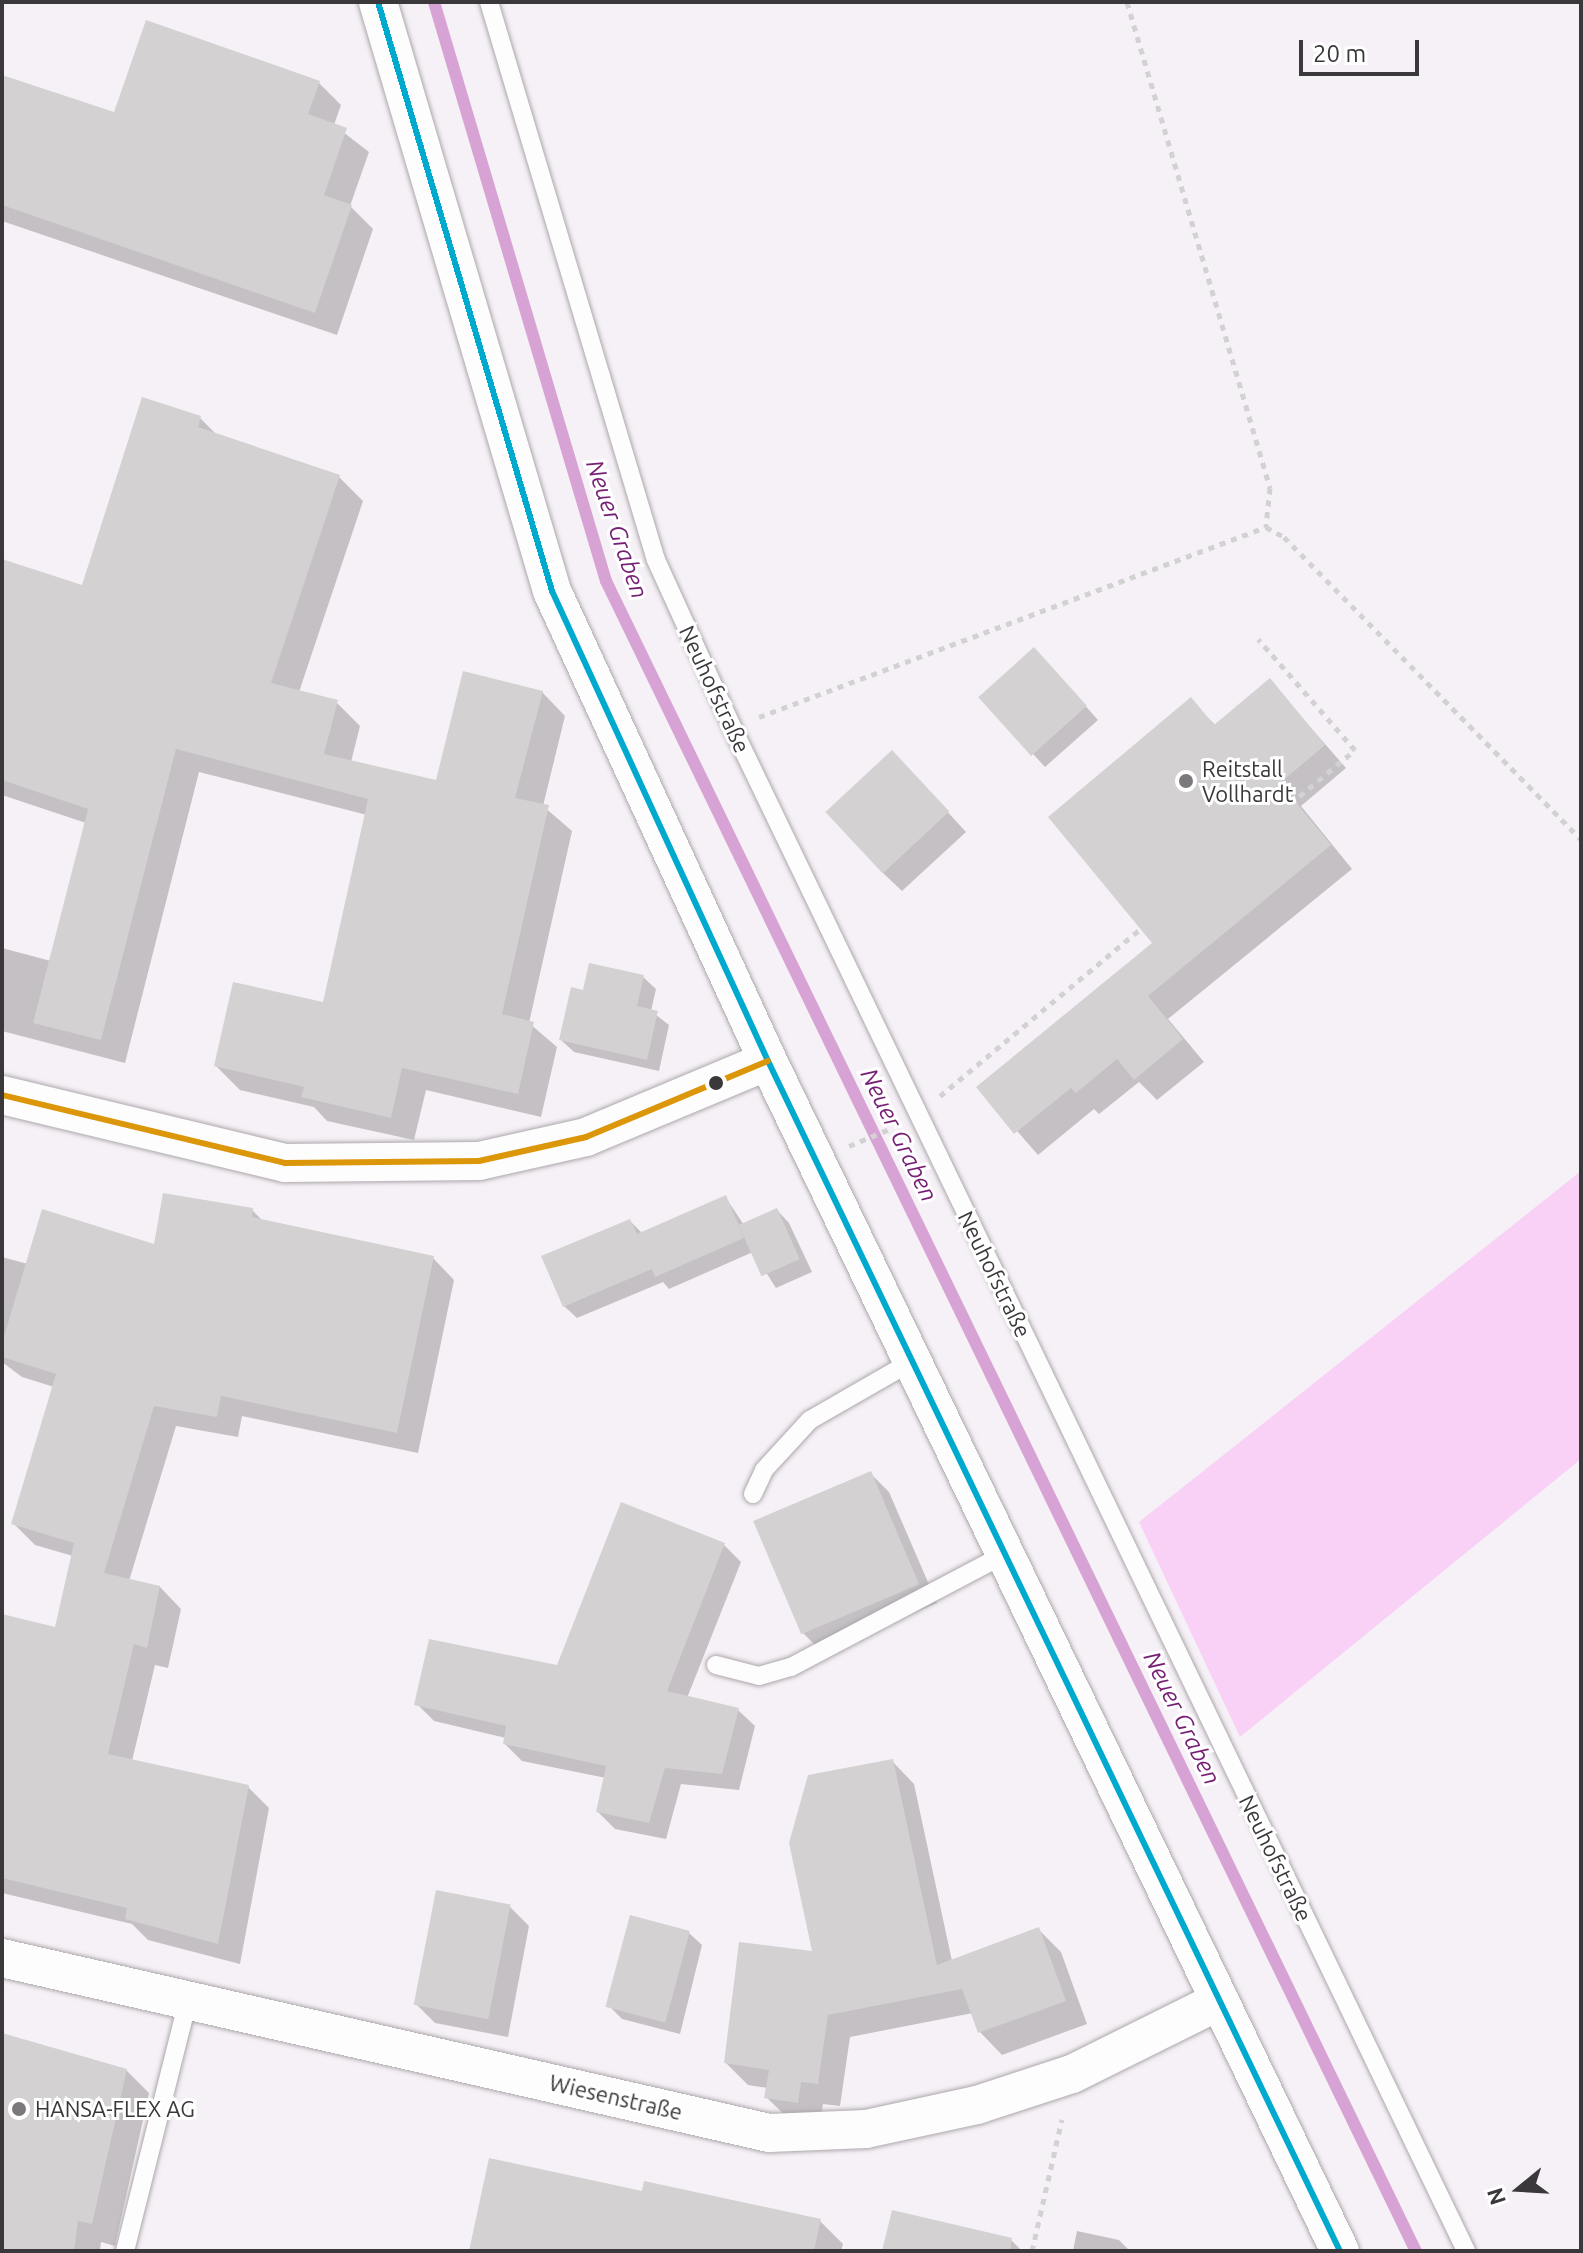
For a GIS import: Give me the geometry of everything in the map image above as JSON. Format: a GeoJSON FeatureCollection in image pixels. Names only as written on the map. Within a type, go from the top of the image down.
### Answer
{"type":"FeatureCollection","features":[{"type":"Feature","properties":{"kind":"street"},"geometry":{"type":"LineString","coordinates":[[378,2],[552,591],[768,1061],[1217,2002],[1340,2251]]}},
{"type":"Feature","properties":{"kind":"street"},"geometry":{"type":"LineString","coordinates":[[2,1095],[285,1163],[479,1161],[586,1137],[768,1061]]}},
{"type":"Feature","properties":{"kind":"street","name":"Wiesenstraße"},"geometry":{"type":"LineString","coordinates":[[2,1958],[769,2133],[866,2129],[977,2105],[1072,2074],[1217,2002]]}},
{"type":"Feature","properties":{"kind":"lane","name":"Neuhofstraße"},"geometry":{"type":"LineString","coordinates":[[489,2],[656,560],[732,727],[1466,2251]]}},
{"type":"Feature","properties":{"kind":"lane"},"geometry":{"type":"LineString","coordinates":[[753,1494],[764,1470],[810,1420],[911,1362]]}},
{"type":"Feature","properties":{"kind":"lane"},"geometry":{"type":"LineString","coordinates":[[716,1665],[759,1676],[791,1667],[1003,1555]]}},
{"type":"Feature","properties":{"kind":"lane"},"geometry":{"type":"LineString","coordinates":[[125,2251],[188,2000]]}},
{"type":"Feature","properties":{"kind":"path"},"geometry":{"type":"LineString","coordinates":[[1127,2],[1270,488],[1266,527]]}},
{"type":"Feature","properties":{"kind":"path"},"geometry":{"type":"LineString","coordinates":[[732,727],[1266,527],[1284,537],[1581,839]]}},
{"type":"Feature","properties":{"kind":"path"},"geometry":{"type":"LineString","coordinates":[[918,1114],[1355,750],[1258,639]]}},
{"type":"Feature","properties":{"kind":"path"},"geometry":{"type":"LineString","coordinates":[[854,1144],[894,1126]]}},
{"type":"Feature","properties":{"kind":"path"},"geometry":{"type":"LineString","coordinates":[[1032,2251],[1072,2074]]}},
{"type":"Feature","properties":{"kind":"shaded area"},"geometry":{"type":"Polygon","coordinates":[[[1581,1171],[1581,1459],[1240,1737],[1139,1522],[1581,1171]]]}},
{"type":"Feature","properties":{"kind":"building"},"geometry":{"type":"Polygon","coordinates":[[[146,20],[320,81],[308,114],[347,128],[324,195],[352,205],[315,313],[2,205],[2,75],[114,112],[146,20]]]}},
{"type":"Feature","properties":{"kind":"building"},"geometry":{"type":"Polygon","coordinates":[[[142,397],[201,416],[198,427],[340,475],[271,683],[338,700],[324,754],[436,780],[463,671],[543,691],[515,798],[549,805],[502,1014],[534,1022],[518,1094],[402,1068],[391,1118],[301,1097],[304,1087],[214,1066],[233,982],[323,1002],[368,799],[176,749],[101,1040],[33,1023],[88,809],[2,780],[2,559],[82,585],[142,397]]]}},
{"type":"Feature","properties":{"kind":"building"},"geometry":{"type":"Polygon","coordinates":[[[1034,647],[1087,706],[1031,756],[978,697],[1034,647]]]}},
{"type":"Feature","properties":{"kind":"building"},"geometry":{"type":"Polygon","coordinates":[[[1270,678],[1325,745],[1280,783],[1331,845],[1148,996],[1183,1039],[1134,1080],[1117,1059],[1076,1093],[1071,1088],[1014,1134],[976,1087],[1152,943],[1048,817],[1191,697],[1214,725],[1270,678]]]}},
{"type":"Feature","properties":{"kind":"building"},"geometry":{"type":"Polygon","coordinates":[[[892,750],[949,811],[883,873],[825,812],[892,750]]]}},
{"type":"Feature","properties":{"kind":"building"},"geometry":{"type":"Polygon","coordinates":[[[589,963],[644,975],[637,1006],[658,1011],[647,1060],[559,1040],[571,987],[583,990],[589,963]]]}},
{"type":"Feature","properties":{"kind":"building"},"geometry":{"type":"Polygon","coordinates":[[[163,1193],[253,1208],[252,1217],[434,1256],[397,1433],[221,1396],[217,1417],[154,1406],[104,1573],[160,1586],[147,1648],[134,1644],[108,1754],[249,1785],[218,1944],[125,1919],[127,1908],[2,1878],[2,1614],[55,1627],[74,1543],[11,1524],[56,1374],[2,1357],[2,1343],[42,1209],[154,1244],[163,1193]]]}},
{"type":"Feature","properties":{"kind":"building"},"geometry":{"type":"Polygon","coordinates":[[[726,1195],[744,1238],[655,1277],[652,1269],[563,1307],[541,1256],[630,1219],[637,1234],[726,1195]]]}},
{"type":"Feature","properties":{"kind":"building"},"geometry":{"type":"Polygon","coordinates":[[[777,1208],[800,1259],[761,1276],[739,1225],[777,1208]]]}},
{"type":"Feature","properties":{"kind":"building"},"geometry":{"type":"Polygon","coordinates":[[[871,1471],[919,1584],[801,1634],[753,1521],[871,1471]]]}},
{"type":"Feature","properties":{"kind":"building"},"geometry":{"type":"Polygon","coordinates":[[[621,1502],[725,1543],[667,1691],[739,1708],[722,1774],[665,1768],[649,1823],[596,1812],[606,1766],[503,1744],[506,1726],[414,1705],[429,1639],[557,1665],[621,1502]]]}},
{"type":"Feature","properties":{"kind":"building"},"geometry":{"type":"Polygon","coordinates":[[[893,1759],[937,1965],[1039,1927],[1066,2001],[978,2033],[962,1989],[828,2015],[818,2084],[801,2082],[798,2103],[764,2098],[769,2070],[724,2063],[739,1942],[812,1951],[789,1843],[808,1775],[893,1759]]]}},
{"type":"Feature","properties":{"kind":"building"},"geometry":{"type":"Polygon","coordinates":[[[436,1890],[511,1905],[488,2019],[414,2005],[436,1890]]]}},
{"type":"Feature","properties":{"kind":"building"},"geometry":{"type":"Polygon","coordinates":[[[630,1915],[690,1931],[665,2023],[605,2007],[630,1915]]]}},
{"type":"Feature","properties":{"kind":"building"},"geometry":{"type":"Polygon","coordinates":[[[2,2033],[127,2069],[92,2224],[78,2221],[74,2251],[2,2251],[2,2033]]]}},
{"type":"Feature","properties":{"kind":"building"},"geometry":{"type":"Polygon","coordinates":[[[489,2158],[642,2191],[644,2181],[821,2219],[814,2251],[469,2251],[489,2158]]]}},
{"type":"Feature","properties":{"kind":"building"},"geometry":{"type":"Polygon","coordinates":[[[892,2210],[1012,2238],[1010,2251],[882,2251],[892,2210]]]}},
{"type":"Feature","properties":{"kind":"waterway","name":"Neuer Graben"},"geometry":{"type":"LineString","coordinates":[[434,2],[606,581],[1416,2251]]}},
{"type":"Feature","properties":{"kind":"transit line"},"geometry":{"type":"LineString","coordinates":[[378,2],[552,591],[768,1061],[1340,2251]]}},
{"type":"Feature","properties":{"kind":"transit line"},"geometry":{"type":"LineString","coordinates":[[2,1095],[285,1163],[479,1161],[586,1137],[768,1061]]}},
{"type":"Feature","properties":{"kind":"place","name":"Reitstall Vollhardt"},"geometry":{"type":"Point","coordinates":[1186,781]}},
{"type":"Feature","properties":{"kind":"place","name":"HANSA-FLEX AG"},"geometry":{"type":"Point","coordinates":[19,2109]}}]}
